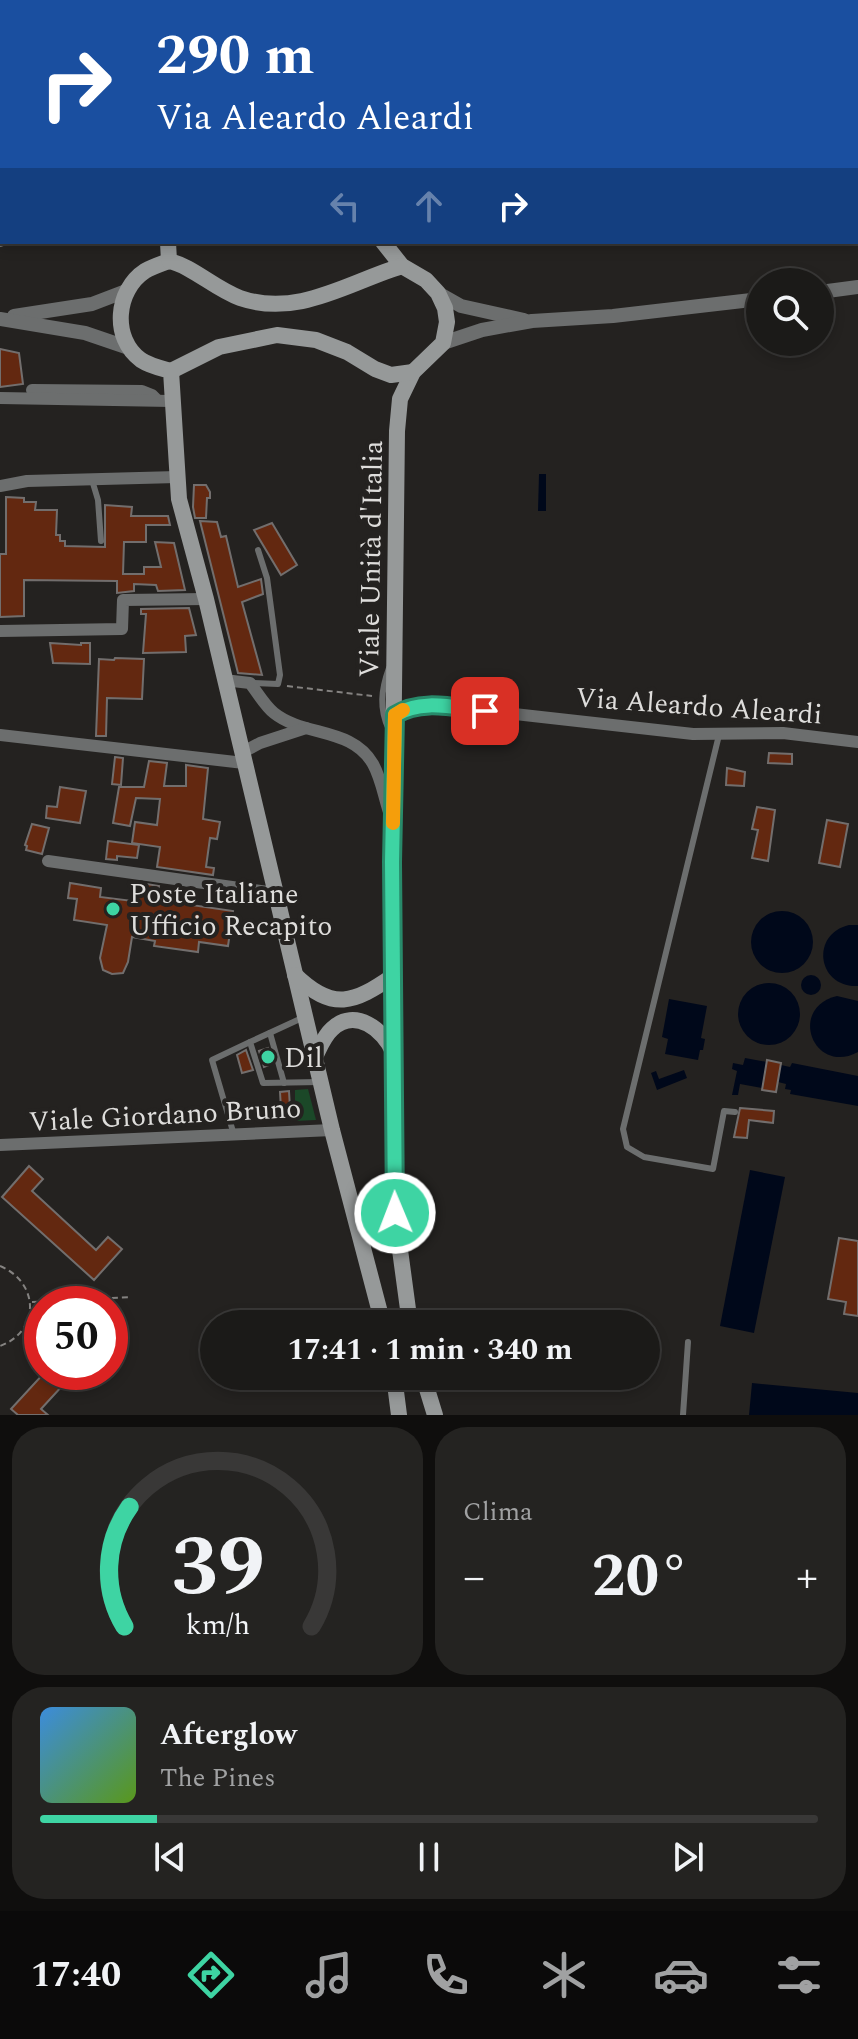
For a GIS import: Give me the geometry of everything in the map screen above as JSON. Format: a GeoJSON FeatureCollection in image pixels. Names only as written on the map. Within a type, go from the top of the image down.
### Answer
{"type":"FeatureCollection","features":[{"type":"Feature","properties":{"kind":"main road"},"geometry":{"type":"LineString","coordinates":[[168,244],[169,261]]}},
{"type":"Feature","properties":{"kind":"main road"},"geometry":{"type":"LineString","coordinates":[[385,244],[402,266],[426,280],[438,293],[447,322],[443,343]]}},
{"type":"Feature","properties":{"kind":"main road"},"geometry":{"type":"LineString","coordinates":[[402,266],[320,298],[299,302],[263,302],[223,291],[182,264],[169,261],[144,272],[126,291],[120,327],[129,348],[139,359],[153,367],[171,371],[219,347],[277,335],[316,340],[391,375],[413,372]]}},
{"type":"Feature","properties":{"kind":"main road","name":"Viale Unità d'Italia"},"geometry":{"type":"LineString","coordinates":[[408,1310],[395,1213],[393,655],[397,431],[400,399],[413,372],[443,343]]}},
{"type":"Feature","properties":{"kind":"main road"},"geometry":{"type":"LineString","coordinates":[[171,371],[164,401],[179,499],[206,599],[332,1130],[379,1310]]}},
{"type":"Feature","properties":{"kind":"main road"},"geometry":{"type":"LineString","coordinates":[[295,975],[316,992],[352,1000],[393,976]]}},
{"type":"Feature","properties":{"kind":"main road"},"geometry":{"type":"LineString","coordinates":[[315,1057],[330,1030],[338,1024],[364,1021],[379,1030],[389,1041],[394,1054]]}},
{"type":"Feature","properties":{"kind":"main road"},"geometry":{"type":"LineString","coordinates":[[396,1390],[399,1415]]}},
{"type":"Feature","properties":{"kind":"main road"},"geometry":{"type":"LineString","coordinates":[[427,1390],[435,1415]]}},
{"type":"Feature","properties":{"kind":"street"},"geometry":{"type":"LineString","coordinates":[[834,290],[858,287]]}},
{"type":"Feature","properties":{"kind":"street"},"geometry":{"type":"LineString","coordinates":[[0,318],[92,304],[126,291]]}},
{"type":"Feature","properties":{"kind":"street"},"geometry":{"type":"LineString","coordinates":[[438,293],[461,306],[532,321]]}},
{"type":"Feature","properties":{"kind":"street"},"geometry":{"type":"LineString","coordinates":[[443,343],[482,330],[532,321],[613,316],[746,301]]}},
{"type":"Feature","properties":{"kind":"street"},"geometry":{"type":"LineString","coordinates":[[0,318],[85,333],[129,348]]}},
{"type":"Feature","properties":{"kind":"street"},"geometry":{"type":"LineString","coordinates":[[32,390],[142,391],[164,401]]}},
{"type":"Feature","properties":{"kind":"street"},"geometry":{"type":"LineString","coordinates":[[0,398],[164,401]]}},
{"type":"Feature","properties":{"kind":"street"},"geometry":{"type":"LineString","coordinates":[[0,486],[27,481],[177,477]]}},
{"type":"Feature","properties":{"kind":"street"},"geometry":{"type":"LineString","coordinates":[[0,631],[122,629],[123,600],[206,599]]}},
{"type":"Feature","properties":{"kind":"street"},"geometry":{"type":"LineString","coordinates":[[224,680],[250,683],[274,713],[306,728],[356,744],[373,763],[393,827]]}},
{"type":"Feature","properties":{"kind":"street","name":"Via Aleardo Aleardi"},"geometry":{"type":"LineString","coordinates":[[395,715],[409,706],[425,704],[693,734],[783,733],[858,742]]}},
{"type":"Feature","properties":{"kind":"street"},"geometry":{"type":"LineString","coordinates":[[0,735],[242,758],[260,743],[306,728]]}},
{"type":"Feature","properties":{"kind":"street"},"geometry":{"type":"LineString","coordinates":[[48,861],[275,893]]}},
{"type":"Feature","properties":{"kind":"street","name":"Viale Giordano Bruno"},"geometry":{"type":"LineString","coordinates":[[0,1145],[332,1130]]}},
{"type":"Feature","properties":{"kind":"lane"},"geometry":{"type":"LineString","coordinates":[[92,480],[98,500],[101,541]]}},
{"type":"Feature","properties":{"kind":"lane"},"geometry":{"type":"LineString","coordinates":[[250,683],[278,684],[280,675],[267,578],[258,550]]}},
{"type":"Feature","properties":{"kind":"lane"},"geometry":{"type":"LineString","coordinates":[[393,655],[382,686],[382,715],[395,745]]}},
{"type":"Feature","properties":{"kind":"lane"},"geometry":{"type":"LineString","coordinates":[[720,733],[623,1129],[627,1147],[644,1157],[713,1169],[724,1111],[735,1112]]}},
{"type":"Feature","properties":{"kind":"lane"},"geometry":{"type":"LineString","coordinates":[[234,1135],[212,1060],[305,1017]]}},
{"type":"Feature","properties":{"kind":"lane"},"geometry":{"type":"LineString","coordinates":[[270,1033],[284,1083]]}},
{"type":"Feature","properties":{"kind":"lane"},"geometry":{"type":"LineString","coordinates":[[250,1042],[263,1083],[321,1082]]}},
{"type":"Feature","properties":{"kind":"lane"},"geometry":{"type":"LineString","coordinates":[[683,1415],[688,1342]]}},
{"type":"Feature","properties":{"kind":"path"},"geometry":{"type":"LineString","coordinates":[[278,684],[382,697]]}},
{"type":"Feature","properties":{"kind":"path"},"geometry":{"type":"LineString","coordinates":[[0,1266],[20,1278],[25,1286]]}},
{"type":"Feature","properties":{"kind":"path"},"geometry":{"type":"LineString","coordinates":[[0,1346],[15,1338],[24,1328]]}},
{"type":"Feature","properties":{"kind":"green space"},"geometry":{"type":"Polygon","coordinates":[[[308,1089],[316,1120],[295,1121],[295,1090],[308,1089]]]}},
{"type":"Feature","properties":{"kind":"water"},"geometry":{"type":"Polygon","coordinates":[[[539,474],[546,474],[546,511],[538,511],[539,474]]]}},
{"type":"Feature","properties":{"kind":"water"},"geometry":{"type":"Polygon","coordinates":[[[782,911],[804,920],[813,942],[804,964],[782,973],[760,964],[751,942],[760,920],[782,911]]]}},
{"type":"Feature","properties":{"kind":"water"},"geometry":{"type":"Polygon","coordinates":[[[858,925],[858,986],[834,979],[824,960],[828,939],[837,930],[858,925]]]}},
{"type":"Feature","properties":{"kind":"water"},"geometry":{"type":"Polygon","coordinates":[[[811,975],[818,978],[821,985],[818,992],[811,995],[804,992],[801,985],[804,978],[811,975]]]}},
{"type":"Feature","properties":{"kind":"water"},"geometry":{"type":"Polygon","coordinates":[[[769,983],[791,992],[800,1014],[791,1036],[769,1045],[747,1036],[738,1014],[747,992],[769,983]]]}},
{"type":"Feature","properties":{"kind":"water"},"geometry":{"type":"Polygon","coordinates":[[[837,996],[858,1001],[858,1052],[842,1057],[829,1055],[819,1048],[812,1038],[810,1025],[813,1013],[822,1003],[837,996]]]}},
{"type":"Feature","properties":{"kind":"water"},"geometry":{"type":"Polygon","coordinates":[[[669,999],[707,1006],[701,1038],[705,1039],[698,1060],[665,1054],[668,1039],[662,1037],[669,999]]]}},
{"type":"Feature","properties":{"kind":"water"},"geometry":{"type":"Polygon","coordinates":[[[745,1058],[767,1062],[762,1088],[740,1084],[738,1095],[732,1095],[737,1071],[732,1069],[733,1063],[743,1065],[745,1058]]]}},
{"type":"Feature","properties":{"kind":"water"},"geometry":{"type":"Polygon","coordinates":[[[792,1063],[858,1076],[858,1106],[790,1094],[791,1090],[785,1089],[786,1084],[778,1082],[781,1065],[790,1067],[792,1063]]]}},
{"type":"Feature","properties":{"kind":"water"},"geometry":{"type":"Polygon","coordinates":[[[684,1070],[687,1078],[657,1090],[651,1073],[656,1071],[659,1079],[684,1070]]]}},
{"type":"Feature","properties":{"kind":"water"},"geometry":{"type":"Polygon","coordinates":[[[750,1170],[785,1177],[754,1333],[720,1326],[750,1170]]]}},
{"type":"Feature","properties":{"kind":"water"},"geometry":{"type":"Polygon","coordinates":[[[752,1383],[858,1393],[858,1415],[749,1415],[752,1383]]]}},
{"type":"Feature","properties":{"kind":"building"},"geometry":{"type":"Polygon","coordinates":[[[0,349],[19,353],[23,384],[0,387],[0,349]]]}},
{"type":"Feature","properties":{"kind":"building"},"geometry":{"type":"Polygon","coordinates":[[[194,485],[206,485],[210,492],[206,518],[195,518],[194,485]]]}},
{"type":"Feature","properties":{"kind":"building"},"geometry":{"type":"Polygon","coordinates":[[[6,497],[36,502],[35,510],[57,510],[56,535],[60,535],[60,541],[65,541],[65,546],[105,547],[105,505],[132,507],[131,516],[168,516],[170,525],[146,525],[146,542],[124,542],[123,574],[144,574],[144,567],[161,567],[155,542],[174,543],[185,590],[158,591],[156,585],[134,584],[134,591],[117,593],[117,581],[24,580],[24,616],[0,617],[0,554],[6,554],[6,497]]]}},
{"type":"Feature","properties":{"kind":"building"},"geometry":{"type":"Polygon","coordinates":[[[200,521],[217,522],[221,537],[226,536],[238,587],[261,579],[263,594],[242,602],[262,675],[238,673],[200,521]]]}},
{"type":"Feature","properties":{"kind":"building"},"geometry":{"type":"Polygon","coordinates":[[[272,523],[297,565],[281,575],[254,530],[272,523]]]}},
{"type":"Feature","properties":{"kind":"building"},"geometry":{"type":"Polygon","coordinates":[[[189,608],[196,635],[185,636],[186,652],[143,653],[146,614],[141,614],[141,609],[189,608]]]}},
{"type":"Feature","properties":{"kind":"building"},"geometry":{"type":"Polygon","coordinates":[[[50,643],[90,643],[90,664],[53,663],[50,643]]]}},
{"type":"Feature","properties":{"kind":"building"},"geometry":{"type":"Polygon","coordinates":[[[99,659],[144,659],[142,699],[107,698],[106,736],[96,736],[99,659]]]}},
{"type":"Feature","properties":{"kind":"building"},"geometry":{"type":"Polygon","coordinates":[[[769,753],[792,754],[792,764],[768,763],[769,753]]]}},
{"type":"Feature","properties":{"kind":"building"},"geometry":{"type":"Polygon","coordinates":[[[115,757],[123,758],[121,785],[112,784],[115,757]]]}},
{"type":"Feature","properties":{"kind":"building"},"geometry":{"type":"Polygon","coordinates":[[[149,761],[167,763],[164,786],[186,786],[186,765],[208,768],[203,819],[220,822],[217,839],[210,838],[206,867],[214,868],[213,875],[157,867],[160,847],[132,843],[135,822],[157,825],[160,799],[136,798],[130,826],[113,823],[119,787],[144,787],[149,761]]]}},
{"type":"Feature","properties":{"kind":"building"},"geometry":{"type":"Polygon","coordinates":[[[727,768],[745,772],[744,786],[726,785],[727,768]]]}},
{"type":"Feature","properties":{"kind":"building"},"geometry":{"type":"Polygon","coordinates":[[[60,787],[86,791],[80,823],[46,818],[47,806],[57,807],[60,787]]]}},
{"type":"Feature","properties":{"kind":"building"},"geometry":{"type":"Polygon","coordinates":[[[757,807],[775,810],[768,861],[752,858],[758,830],[752,829],[757,807]]]}},
{"type":"Feature","properties":{"kind":"building"},"geometry":{"type":"Polygon","coordinates":[[[827,820],[848,824],[840,867],[819,863],[827,820]]]}},
{"type":"Feature","properties":{"kind":"building"},"geometry":{"type":"Polygon","coordinates":[[[32,824],[49,828],[42,854],[26,850],[32,824]]]}},
{"type":"Feature","properties":{"kind":"building"},"geometry":{"type":"Polygon","coordinates":[[[108,841],[139,845],[137,858],[117,856],[117,860],[106,859],[108,841]]]}},
{"type":"Feature","properties":{"kind":"building"},"geometry":{"type":"Polygon","coordinates":[[[134,882],[159,886],[157,900],[233,911],[228,946],[199,942],[198,952],[154,946],[155,941],[132,937],[123,973],[112,974],[103,970],[100,958],[107,925],[74,920],[77,899],[68,898],[70,883],[101,888],[100,897],[132,901],[134,882]]]}},
{"type":"Feature","properties":{"kind":"building"},"geometry":{"type":"Polygon","coordinates":[[[268,1048],[272,1064],[264,1067],[259,1051],[268,1048]]]}},
{"type":"Feature","properties":{"kind":"building"},"geometry":{"type":"Polygon","coordinates":[[[246,1050],[253,1070],[242,1073],[237,1055],[246,1050]]]}},
{"type":"Feature","properties":{"kind":"building"},"geometry":{"type":"Polygon","coordinates":[[[767,1060],[781,1063],[776,1092],[762,1090],[767,1060]]]}},
{"type":"Feature","properties":{"kind":"building"},"geometry":{"type":"Polygon","coordinates":[[[289,1091],[290,1109],[281,1109],[280,1092],[289,1091]]]}},
{"type":"Feature","properties":{"kind":"building"},"geometry":{"type":"Polygon","coordinates":[[[740,1108],[774,1111],[773,1123],[749,1120],[747,1138],[734,1137],[740,1108]]]}},
{"type":"Feature","properties":{"kind":"building"},"geometry":{"type":"Polygon","coordinates":[[[29,1166],[43,1179],[32,1191],[96,1250],[108,1237],[122,1249],[94,1280],[2,1197],[29,1166]]]}},
{"type":"Feature","properties":{"kind":"building"},"geometry":{"type":"Polygon","coordinates":[[[839,1238],[858,1241],[858,1316],[844,1314],[846,1302],[828,1299],[839,1238]]]}},
{"type":"Feature","properties":{"kind":"building"},"geometry":{"type":"Polygon","coordinates":[[[28,1390],[58,1390],[41,1409],[48,1415],[18,1415],[11,1409],[28,1390]]]}},
{"type":"Feature","properties":{"kind":"slow traffic"},"geometry":{"type":"LineString","coordinates":[[393,823],[395,715],[403,710]]}},
{"type":"Feature","properties":{"kind":"place","name":"Poste Italiane Ufficio Recapito"},"geometry":{"type":"Point","coordinates":[113,909]}},
{"type":"Feature","properties":{"kind":"place","name":"Dil"},"geometry":{"type":"Point","coordinates":[268,1057]}},
{"type":"Feature","properties":{"kind":"route"},"geometry":{"type":"LineString","coordinates":[[395,1213],[392,862],[395,715],[409,706],[425,704],[485,711]]}}]}
